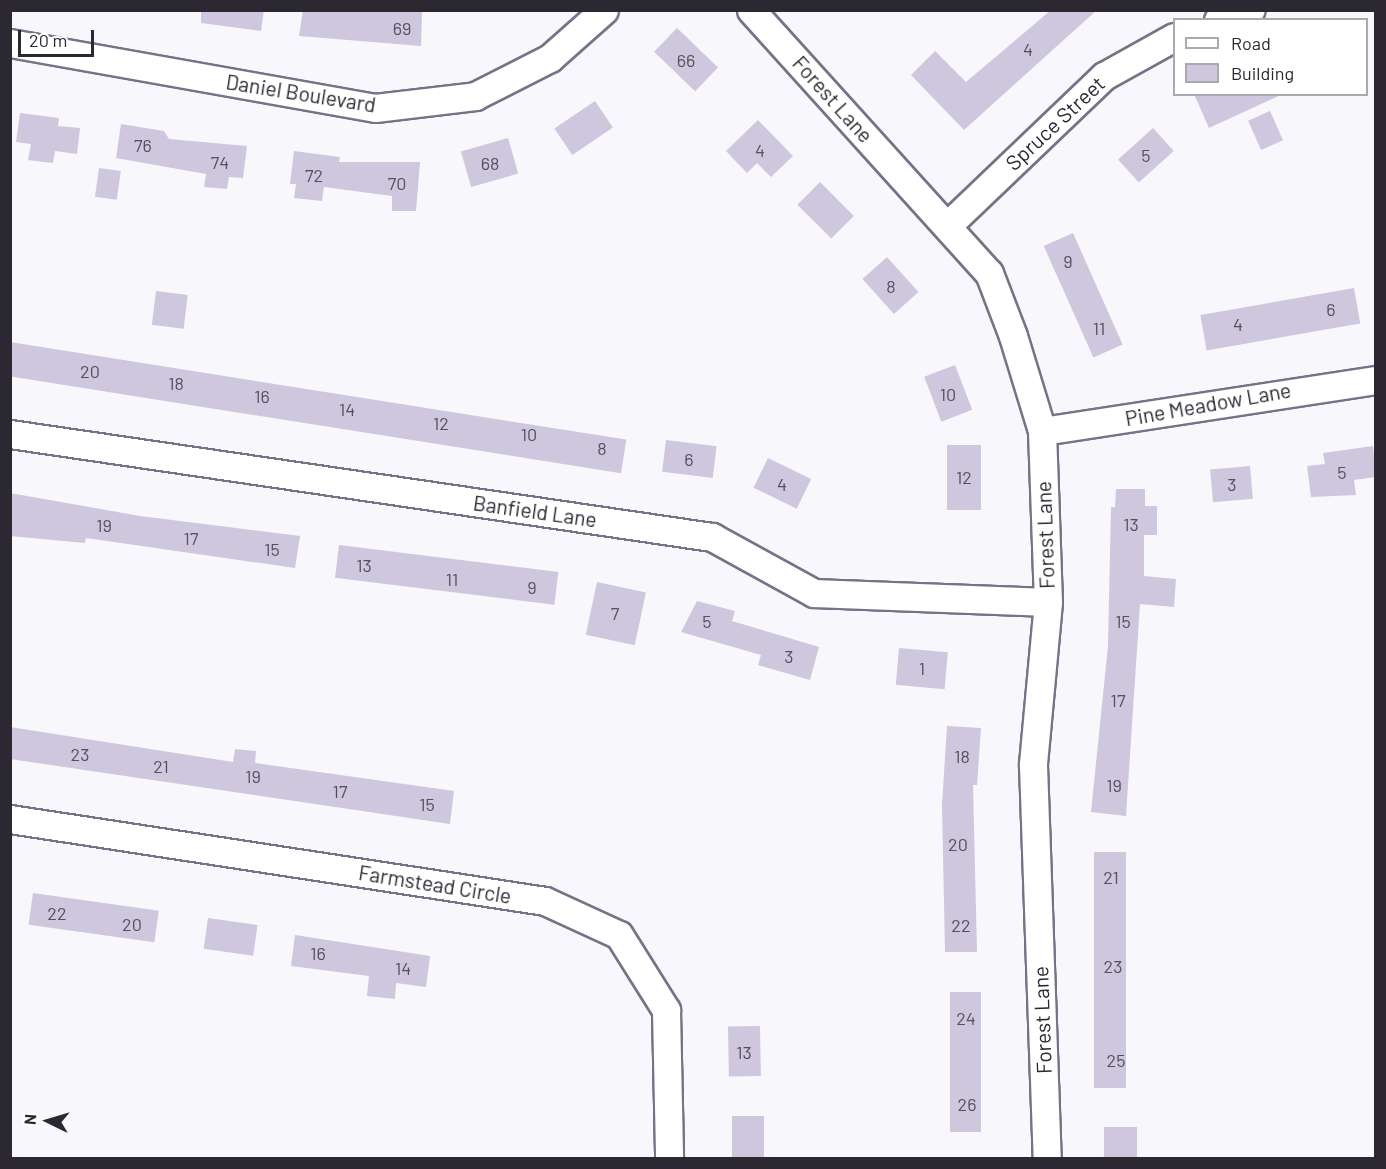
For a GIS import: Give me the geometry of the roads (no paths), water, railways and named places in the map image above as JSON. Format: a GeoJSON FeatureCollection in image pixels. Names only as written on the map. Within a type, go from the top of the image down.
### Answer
{"type":"FeatureCollection","features":[{"type":"Feature","properties":{"kind":"street","name":"Daniel Boulevard"},"geometry":{"type":"LineString","coordinates":[[10,43],[375,108],[475,96],[550,58],[604,10]]}},
{"type":"Feature","properties":{"kind":"street","name":"Forest Lane"},"geometry":{"type":"LineString","coordinates":[[751,10],[948,225],[988,273],[1013,336],[1042,431],[1048,602],[1033,765],[1047,1158]]}},
{"type":"Feature","properties":{"kind":"street"},"geometry":{"type":"LineString","coordinates":[[1225,18],[1251,10]]}},
{"type":"Feature","properties":{"kind":"street","name":"Spruce Street"},"geometry":{"type":"LineString","coordinates":[[948,225],[1104,76],[1173,38]]}},
{"type":"Feature","properties":{"kind":"street","name":"Pine Meadow Lane"},"geometry":{"type":"LineString","coordinates":[[1042,431],[1376,380]]}},
{"type":"Feature","properties":{"kind":"street","name":"Banfield Lane"},"geometry":{"type":"LineString","coordinates":[[10,434],[712,537],[814,593],[1048,602]]}},
{"type":"Feature","properties":{"kind":"street","name":"Farmstead Circle"},"geometry":{"type":"LineString","coordinates":[[10,819],[545,901],[619,935],[666,1010],[669,1158]]}}]}
